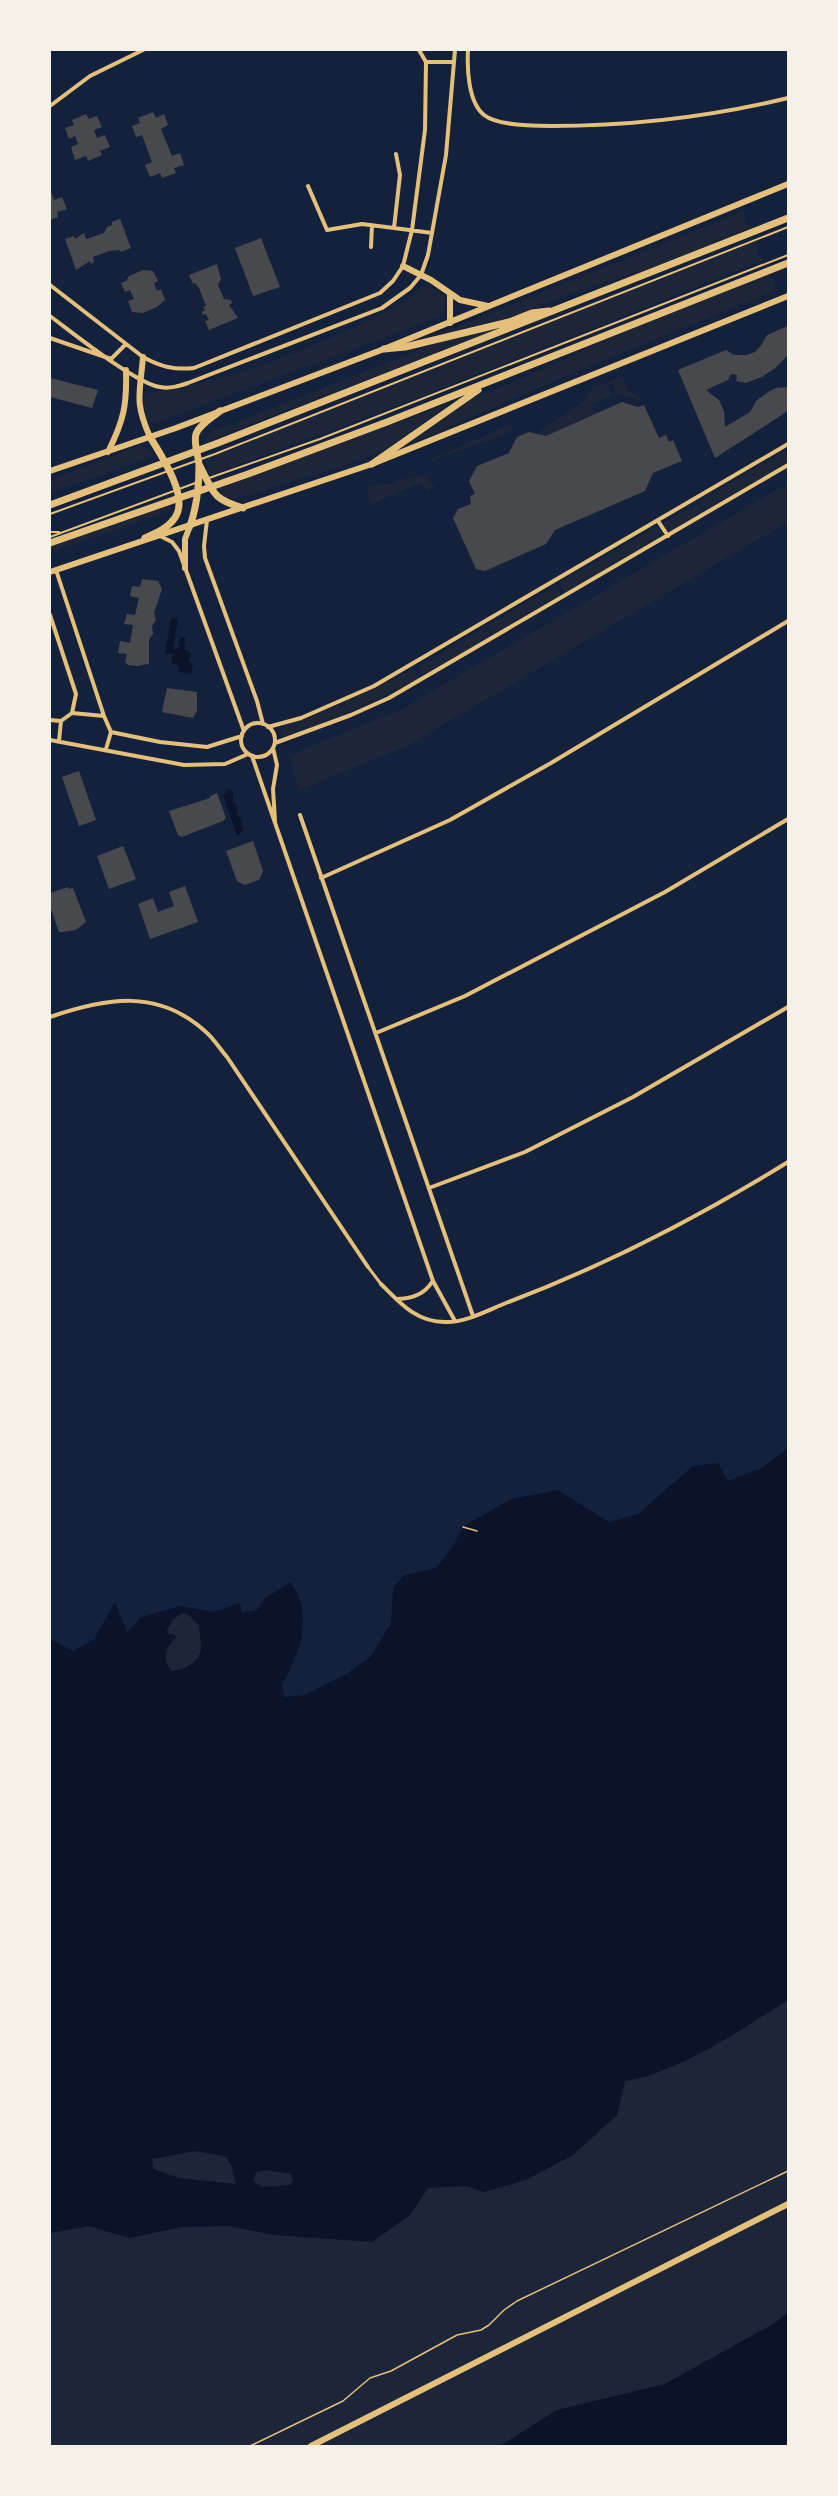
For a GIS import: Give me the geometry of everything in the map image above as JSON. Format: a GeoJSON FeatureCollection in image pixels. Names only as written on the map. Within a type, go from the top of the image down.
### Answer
{"type":"FeatureCollection","features":[{"type":"Feature","properties":{"kind":"highway"},"geometry":{"type":"LineString","coordinates":[[50,505],[197,451],[789,218]]}},
{"type":"Feature","properties":{"kind":"highway"},"geometry":{"type":"LineString","coordinates":[[50,543],[210,487],[486,384],[789,263]]}},
{"type":"Feature","properties":{"kind":"highway"},"geometry":{"type":"LineString","coordinates":[[384,349],[405,347],[540,311],[555,311]]}},
{"type":"Feature","properties":{"kind":"highway"},"geometry":{"type":"LineString","coordinates":[[372,464],[486,384]]}},
{"type":"Feature","properties":{"kind":"highway"},"geometry":{"type":"LineString","coordinates":[[220,411],[197,431],[199,462],[210,487],[219,500],[243,508]]}},
{"type":"Feature","properties":{"kind":"highway"},"geometry":{"type":"LineString","coordinates":[[145,538],[163,529],[176,517],[178,497],[166,462],[150,437]]}},
{"type":"Feature","properties":{"kind":"highway"},"geometry":{"type":"LineString","coordinates":[[189,526],[195,510],[198,491],[199,462]]}},
{"type":"Feature","properties":{"kind":"main road"},"geometry":{"type":"LineString","coordinates":[[50,471],[150,437],[384,349],[789,184]]}},
{"type":"Feature","properties":{"kind":"main road"},"geometry":{"type":"LineString","coordinates":[[403,266],[460,300],[488,306]]}},
{"type":"Feature","properties":{"kind":"main road"},"geometry":{"type":"LineString","coordinates":[[450,295],[450,323]]}},
{"type":"Feature","properties":{"kind":"main road"},"geometry":{"type":"LineString","coordinates":[[52,571],[145,538],[159,536],[372,464],[789,296]]}},
{"type":"Feature","properties":{"kind":"main road"},"geometry":{"type":"LineString","coordinates":[[143,357],[138,403],[150,437]]}},
{"type":"Feature","properties":{"kind":"main road"},"geometry":{"type":"LineString","coordinates":[[108,452],[121,426],[124,414],[126,370]]}},
{"type":"Feature","properties":{"kind":"main road"},"geometry":{"type":"LineString","coordinates":[[185,568],[185,539],[189,526]]}},
{"type":"Feature","properties":{"kind":"main road"},"geometry":{"type":"LineString","coordinates":[[311,2446],[789,2204]]}},
{"type":"Feature","properties":{"kind":"street"},"geometry":{"type":"LineString","coordinates":[[50,106],[90,76],[142,50]]}},
{"type":"Feature","properties":{"kind":"street"},"geometry":{"type":"LineString","coordinates":[[50,285],[143,357],[159,366],[177,370],[195,368],[380,293],[393,281],[403,266],[412,230],[425,130],[426,62],[419,50]]}},
{"type":"Feature","properties":{"kind":"street"},"geometry":{"type":"LineString","coordinates":[[50,316],[141,380],[168,388],[352,321],[398,299],[421,275],[428,255],[446,155],[455,50]]}},
{"type":"Feature","properties":{"kind":"street"},"geometry":{"type":"LineString","coordinates":[[468,50],[467,61],[473,97],[484,115],[509,123],[532,126],[595,126],[690,118],[789,98]]}},
{"type":"Feature","properties":{"kind":"street"},"geometry":{"type":"LineString","coordinates":[[426,62],[454,62]]}},
{"type":"Feature","properties":{"kind":"street"},"geometry":{"type":"LineString","coordinates":[[394,228],[400,175],[396,153]]}},
{"type":"Feature","properties":{"kind":"street"},"geometry":{"type":"LineString","coordinates":[[308,186],[327,230],[372,225],[432,233]]}},
{"type":"Feature","properties":{"kind":"street"},"geometry":{"type":"LineString","coordinates":[[371,247],[372,225]]}},
{"type":"Feature","properties":{"kind":"street"},"geometry":{"type":"LineString","coordinates":[[50,338],[111,359]]}},
{"type":"Feature","properties":{"kind":"street"},"geometry":{"type":"LineString","coordinates":[[111,359],[126,344]]}},
{"type":"Feature","properties":{"kind":"street"},"geometry":{"type":"LineString","coordinates":[[268,727],[312,714],[374,686],[789,444]]}},
{"type":"Feature","properties":{"kind":"street"},"geometry":{"type":"LineString","coordinates":[[275,743],[351,715],[388,698],[789,465]]}},
{"type":"Feature","properties":{"kind":"street"},"geometry":{"type":"LineString","coordinates":[[207,520],[205,558],[257,701],[263,724]]}},
{"type":"Feature","properties":{"kind":"street"},"geometry":{"type":"LineString","coordinates":[[658,521],[668,536]]}},
{"type":"Feature","properties":{"kind":"street"},"geometry":{"type":"LineString","coordinates":[[159,536],[175,545],[244,731]]}},
{"type":"Feature","properties":{"kind":"street"},"geometry":{"type":"LineString","coordinates":[[52,571],[111,732],[106,749]]}},
{"type":"Feature","properties":{"kind":"street"},"geometry":{"type":"LineString","coordinates":[[50,615],[76,694],[72,713]]}},
{"type":"Feature","properties":{"kind":"street"},"geometry":{"type":"LineString","coordinates":[[321,878],[450,820],[551,763],[789,621]]}},
{"type":"Feature","properties":{"kind":"street"},"geometry":{"type":"LineString","coordinates":[[50,720],[61,721],[72,713],[104,716]]}},
{"type":"Feature","properties":{"kind":"street"},"geometry":{"type":"LineString","coordinates":[[59,741],[61,721]]}},
{"type":"Feature","properties":{"kind":"street"},"geometry":{"type":"LineString","coordinates":[[50,740],[184,765],[225,764],[250,755],[263,756],[273,748],[275,743],[273,734],[263,724],[253,724],[244,731],[242,744],[250,755],[433,1281],[455,1321]]}},
{"type":"Feature","properties":{"kind":"street"},"geometry":{"type":"LineString","coordinates":[[111,732],[160,742],[207,747],[242,736]]}},
{"type":"Feature","properties":{"kind":"street"},"geometry":{"type":"LineString","coordinates":[[273,748],[277,765],[273,789],[275,828]]}},
{"type":"Feature","properties":{"kind":"street"},"geometry":{"type":"LineString","coordinates":[[300,815],[473,1316]]}},
{"type":"Feature","properties":{"kind":"street"},"geometry":{"type":"LineString","coordinates":[[376,1033],[465,996],[665,892],[789,819]]}},
{"type":"Feature","properties":{"kind":"street"},"geometry":{"type":"LineString","coordinates":[[50,1017],[88,1004],[129,1000],[161,1004],[182,1013],[207,1033],[227,1057],[381,1284],[405,1308],[424,1319],[438,1322],[455,1321],[473,1316],[548,1287],[651,1239],[789,1162]]}},
{"type":"Feature","properties":{"kind":"street"},"geometry":{"type":"LineString","coordinates":[[429,1188],[525,1152],[633,1097],[789,1007]]}},
{"type":"Feature","properties":{"kind":"street"},"geometry":{"type":"LineString","coordinates":[[396,1299],[416,1296],[424,1292],[433,1281]]}},
{"type":"Feature","properties":{"kind":"lane"},"geometry":{"type":"LineString","coordinates":[[50,514],[199,462],[788,227]]}},
{"type":"Feature","properties":{"kind":"lane"},"geometry":{"type":"LineString","coordinates":[[50,537],[176,489],[320,439],[789,254]]}},
{"type":"Feature","properties":{"kind":"lane"},"geometry":{"type":"LineString","coordinates":[[50,532],[62,532]]}},
{"type":"Feature","properties":{"kind":"path"},"geometry":{"type":"LineString","coordinates":[[463,1527],[477,1531]]}},
{"type":"Feature","properties":{"kind":"path"},"geometry":{"type":"LineString","coordinates":[[250,2446],[343,2401],[370,2378],[391,2371],[428,2353],[457,2335],[481,2330],[517,2301],[789,2172]]}},
{"type":"Feature","properties":{"kind":"shaded area"},"geometry":{"type":"Polygon","coordinates":[[[744,211],[745,221],[752,227],[651,268],[580,290],[512,317],[442,333],[744,211]]]}},
{"type":"Feature","properties":{"kind":"shaded area"},"geometry":{"type":"Polygon","coordinates":[[[756,241],[758,254],[764,260],[408,402],[211,475],[205,460],[756,241]]]}},
{"type":"Feature","properties":{"kind":"shaded area"},"geometry":{"type":"Polygon","coordinates":[[[768,274],[774,281],[774,291],[571,374],[407,445],[470,400],[551,366],[613,336],[768,274]]]}},
{"type":"Feature","properties":{"kind":"shaded area"},"geometry":{"type":"Polygon","coordinates":[[[429,285],[446,297],[441,316],[154,424],[147,420],[143,401],[149,393],[204,383],[285,356],[383,314],[422,287],[429,285]]]}},
{"type":"Feature","properties":{"kind":"shaded area"},"geometry":{"type":"Polygon","coordinates":[[[493,328],[494,330],[203,443],[206,436],[212,432],[434,344],[493,328]]]}},
{"type":"Feature","properties":{"kind":"shaded area"},"geometry":{"type":"Polygon","coordinates":[[[620,377],[628,391],[643,401],[616,394],[612,384],[608,386],[612,396],[591,404],[595,414],[546,436],[537,433],[583,402],[592,388],[620,377]]]}},
{"type":"Feature","properties":{"kind":"shaded area"},"geometry":{"type":"Polygon","coordinates":[[[445,405],[446,407],[385,450],[343,466],[234,499],[224,498],[219,489],[224,486],[445,405]]]}},
{"type":"Feature","properties":{"kind":"shaded area"},"geometry":{"type":"Polygon","coordinates":[[[511,424],[514,431],[408,469],[511,424]]]}},
{"type":"Feature","properties":{"kind":"shaded area"},"geometry":{"type":"Polygon","coordinates":[[[138,446],[149,449],[154,456],[50,493],[50,480],[138,446]]]}},
{"type":"Feature","properties":{"kind":"shaded area"},"geometry":{"type":"Polygon","coordinates":[[[788,449],[788,462],[708,509],[704,509],[700,504],[701,500],[788,449]]]}},
{"type":"Feature","properties":{"kind":"shaded area"},"geometry":{"type":"Polygon","coordinates":[[[435,473],[426,477],[435,487],[427,491],[420,483],[374,503],[365,486],[396,483],[399,480],[435,473]]]}},
{"type":"Feature","properties":{"kind":"shaded area"},"geometry":{"type":"Polygon","coordinates":[[[783,486],[788,487],[788,522],[407,746],[299,790],[290,757],[304,749],[402,709],[783,486]]]}},
{"type":"Feature","properties":{"kind":"shaded area"},"geometry":{"type":"Polygon","coordinates":[[[170,501],[170,510],[167,512],[50,553],[50,543],[170,501]]]}},
{"type":"Feature","properties":{"kind":"shaded area"},"geometry":{"type":"Polygon","coordinates":[[[697,504],[702,512],[670,532],[664,528],[663,523],[697,504]]]}},
{"type":"Feature","properties":{"kind":"shaded area"},"geometry":{"type":"Polygon","coordinates":[[[657,526],[664,535],[565,593],[559,583],[657,526]]]}},
{"type":"Feature","properties":{"kind":"shaded area"},"geometry":{"type":"Polygon","coordinates":[[[556,586],[561,594],[493,634],[488,625],[556,586]]]}},
{"type":"Feature","properties":{"kind":"shaded area"},"geometry":{"type":"Polygon","coordinates":[[[171,618],[178,620],[173,649],[178,649],[180,637],[185,638],[184,649],[191,653],[189,661],[193,665],[191,674],[179,672],[179,666],[171,663],[173,654],[165,653],[171,618]]]}},
{"type":"Feature","properties":{"kind":"shaded area"},"geometry":{"type":"Polygon","coordinates":[[[485,627],[490,637],[423,676],[418,667],[485,627]]]}},
{"type":"Feature","properties":{"kind":"shaded area"},"geometry":{"type":"Polygon","coordinates":[[[414,669],[420,678],[350,712],[345,702],[414,669]]]}},
{"type":"Feature","properties":{"kind":"shaded area"},"geometry":{"type":"Polygon","coordinates":[[[342,704],[347,713],[284,737],[280,733],[283,726],[342,704]]]}},
{"type":"Feature","properties":{"kind":"shaded area"},"geometry":{"type":"Polygon","coordinates":[[[228,789],[233,791],[233,801],[238,808],[236,814],[243,822],[241,824],[244,830],[237,836],[223,795],[228,789]]]}},
{"type":"Feature","properties":{"kind":"shaded area"},"geometry":{"type":"Polygon","coordinates":[[[788,1448],[788,2000],[731,2036],[687,2060],[645,2077],[625,2081],[617,2115],[573,2155],[526,2180],[484,2192],[466,2186],[428,2188],[410,2215],[372,2242],[274,2235],[228,2226],[182,2227],[129,2238],[89,2226],[50,2233],[50,1639],[73,1651],[94,1639],[115,1602],[127,1632],[141,1617],[181,1606],[213,1612],[240,1603],[242,1613],[257,1610],[264,1599],[291,1582],[301,1604],[303,1625],[296,1656],[282,1684],[284,1697],[305,1695],[348,1673],[371,1656],[391,1623],[393,1588],[404,1575],[436,1568],[451,1549],[464,1526],[511,1499],[558,1490],[609,1522],[638,1514],[693,1466],[718,1463],[728,1481],[762,1468],[788,1448]],[[181,1614],[173,1619],[167,1630],[168,1634],[177,1637],[170,1644],[166,1653],[166,1662],[171,1671],[192,1664],[201,1650],[199,1625],[187,1614],[181,1614]],[[195,2151],[152,2159],[153,2169],[179,2178],[236,2184],[231,2164],[225,2156],[195,2151]],[[266,2170],[256,2172],[253,2181],[262,2187],[290,2185],[293,2181],[291,2174],[266,2170]]]}},
{"type":"Feature","properties":{"kind":"shaded area"},"geometry":{"type":"Polygon","coordinates":[[[181,1614],[187,1614],[200,1625],[201,1650],[192,1664],[171,1671],[166,1660],[166,1653],[172,1642],[167,1630],[173,1619],[181,1614]]]}},
{"type":"Feature","properties":{"kind":"shaded area"},"geometry":{"type":"Polygon","coordinates":[[[788,2000],[788,2312],[775,2323],[665,2384],[557,2410],[500,2446],[50,2446],[50,2233],[89,2226],[129,2238],[182,2227],[228,2226],[274,2235],[410,2215],[428,2188],[466,2186],[484,2192],[617,2115],[625,2081],[645,2077],[687,2060],[731,2036],[788,2000]]]}},
{"type":"Feature","properties":{"kind":"shaded area"},"geometry":{"type":"Polygon","coordinates":[[[195,2151],[225,2156],[231,2164],[236,2184],[179,2178],[153,2169],[152,2159],[195,2151]]]}},
{"type":"Feature","properties":{"kind":"shaded area"},"geometry":{"type":"Polygon","coordinates":[[[266,2170],[292,2174],[293,2181],[290,2185],[262,2187],[253,2181],[255,2172],[266,2170]]]}},
{"type":"Feature","properties":{"kind":"shaded area"},"geometry":{"type":"Polygon","coordinates":[[[788,2312],[788,2446],[500,2446],[557,2410],[665,2384],[775,2323],[788,2312]]]}},
{"type":"Feature","properties":{"kind":"building"},"geometry":{"type":"Polygon","coordinates":[[[153,112],[156,118],[164,114],[168,125],[161,129],[172,156],[180,153],[184,165],[174,168],[176,173],[162,178],[160,173],[150,177],[145,165],[152,162],[142,135],[136,137],[132,126],[140,123],[138,118],[153,112]]]}},
{"type":"Feature","properties":{"kind":"building"},"geometry":{"type":"Polygon","coordinates":[[[86,114],[89,119],[97,116],[102,127],[94,130],[97,138],[105,135],[110,147],[100,151],[102,155],[88,161],[86,156],[75,160],[71,147],[78,144],[75,136],[69,139],[65,128],[74,125],[72,120],[86,114]]]}},
{"type":"Feature","properties":{"kind":"building"},"geometry":{"type":"Polygon","coordinates":[[[50,189],[54,200],[62,197],[67,209],[57,212],[58,217],[50,220],[50,189]]]}},
{"type":"Feature","properties":{"kind":"building"},"geometry":{"type":"Polygon","coordinates":[[[120,219],[131,248],[121,252],[120,250],[109,251],[93,257],[94,262],[91,264],[90,261],[76,270],[65,239],[74,236],[75,239],[84,233],[86,239],[104,233],[112,222],[120,219]]]}},
{"type":"Feature","properties":{"kind":"building"},"geometry":{"type":"Polygon","coordinates":[[[261,238],[280,287],[253,296],[235,248],[261,238]]]}},
{"type":"Feature","properties":{"kind":"building"},"geometry":{"type":"Polygon","coordinates":[[[217,264],[221,279],[218,285],[224,299],[231,300],[232,303],[229,305],[238,318],[209,330],[205,321],[209,320],[202,312],[205,310],[203,307],[206,306],[199,288],[195,283],[193,284],[189,275],[217,264]]]}},
{"type":"Feature","properties":{"kind":"building"},"geometry":{"type":"Polygon","coordinates":[[[143,270],[153,271],[158,281],[154,283],[157,291],[161,289],[165,300],[157,307],[143,313],[132,312],[128,301],[134,299],[130,290],[125,292],[121,283],[129,276],[143,270]]]}},
{"type":"Feature","properties":{"kind":"building"},"geometry":{"type":"Polygon","coordinates":[[[788,326],[788,355],[775,368],[762,377],[746,383],[736,381],[737,375],[731,374],[728,380],[706,390],[719,400],[724,411],[725,427],[750,412],[756,401],[776,388],[788,387],[788,411],[715,458],[678,370],[726,350],[734,355],[747,355],[755,352],[767,335],[788,326]]]}},
{"type":"Feature","properties":{"kind":"building"},"geometry":{"type":"Polygon","coordinates":[[[50,378],[98,390],[92,408],[50,397],[50,378]]]}},
{"type":"Feature","properties":{"kind":"building"},"geometry":{"type":"Polygon","coordinates":[[[622,402],[638,407],[644,405],[659,438],[666,435],[669,442],[673,440],[682,461],[653,473],[645,491],[555,530],[546,544],[485,571],[476,569],[453,518],[458,509],[471,504],[470,496],[475,494],[469,481],[477,466],[509,453],[517,437],[529,432],[546,436],[622,402]]]}},
{"type":"Feature","properties":{"kind":"building"},"geometry":{"type":"Polygon","coordinates":[[[142,579],[158,581],[162,589],[154,613],[156,620],[152,626],[153,634],[149,640],[149,664],[137,666],[128,665],[125,662],[127,654],[118,653],[120,641],[130,643],[133,625],[124,624],[127,614],[135,615],[139,598],[130,596],[132,586],[140,587],[142,579]]]}},
{"type":"Feature","properties":{"kind":"building"},"geometry":{"type":"Polygon","coordinates":[[[167,688],[197,692],[197,711],[193,718],[162,712],[167,688]]]}},
{"type":"Feature","properties":{"kind":"building"},"geometry":{"type":"Polygon","coordinates":[[[79,771],[96,820],[79,826],[62,777],[79,771]]]}},
{"type":"Feature","properties":{"kind":"building"},"geometry":{"type":"Polygon","coordinates":[[[217,793],[226,818],[182,837],[178,835],[169,811],[210,798],[217,793]]]}},
{"type":"Feature","properties":{"kind":"building"},"geometry":{"type":"Polygon","coordinates":[[[253,841],[263,871],[259,880],[245,885],[237,881],[226,851],[253,841]]]}},
{"type":"Feature","properties":{"kind":"building"},"geometry":{"type":"Polygon","coordinates":[[[123,846],[136,879],[109,889],[97,856],[123,846]]]}},
{"type":"Feature","properties":{"kind":"building"},"geometry":{"type":"Polygon","coordinates":[[[185,886],[198,922],[150,939],[138,904],[153,898],[158,912],[174,906],[169,892],[185,886]]]}},
{"type":"Feature","properties":{"kind":"building"},"geometry":{"type":"Polygon","coordinates":[[[68,887],[73,888],[86,922],[76,930],[59,932],[50,906],[50,893],[68,887]]]}}]}
